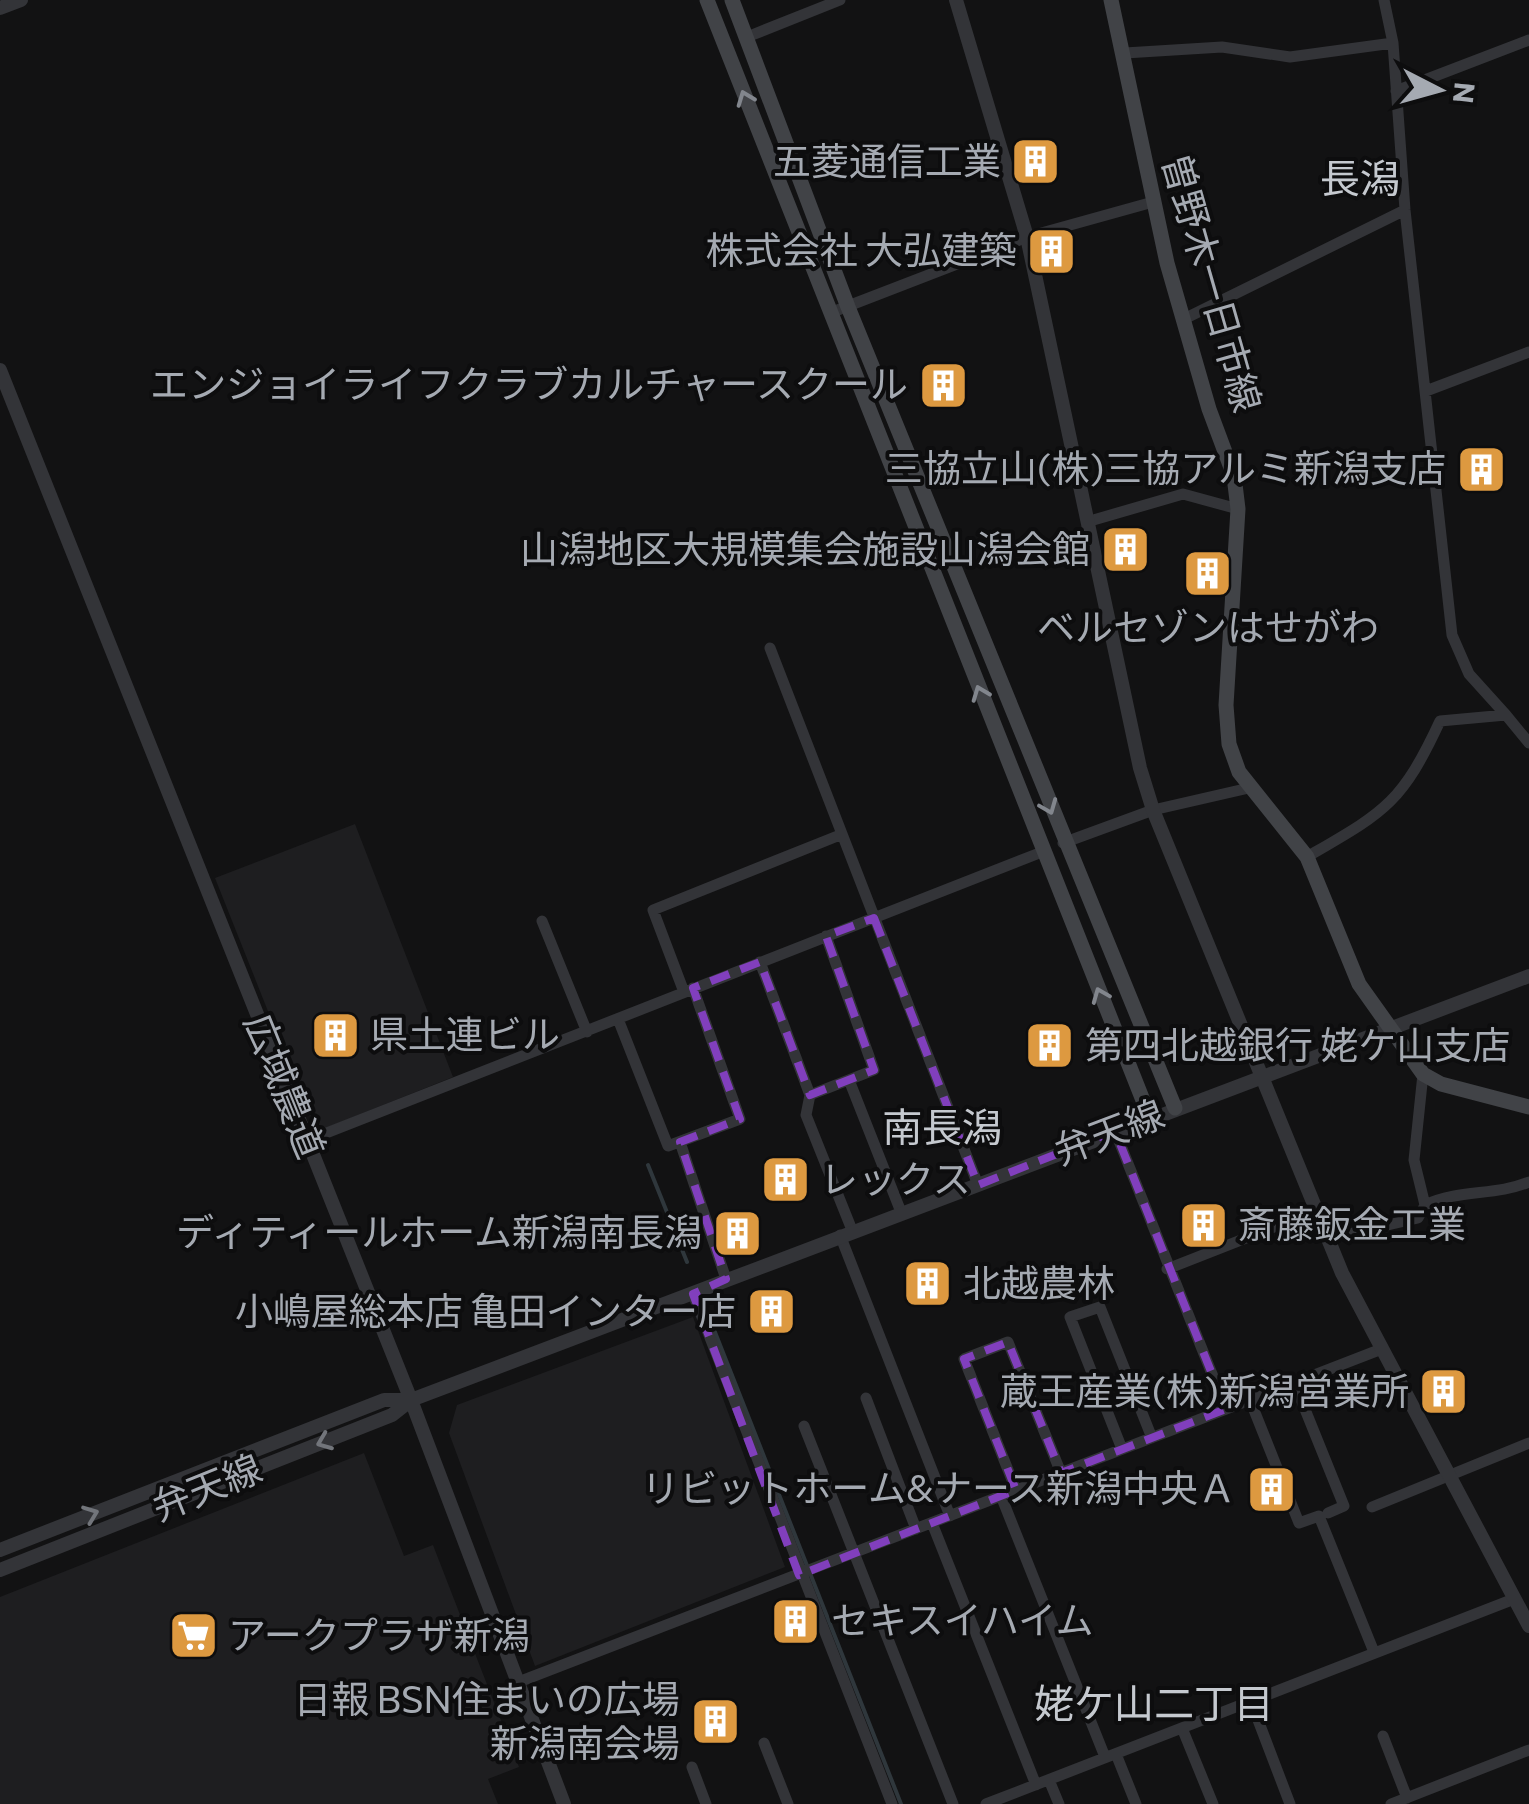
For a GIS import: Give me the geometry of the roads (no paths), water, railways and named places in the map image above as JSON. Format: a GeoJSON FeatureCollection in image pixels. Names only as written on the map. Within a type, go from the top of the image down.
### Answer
{"type":"FeatureCollection","features":[{"type":"Feature","properties":{"kind":"main road"},"geometry":{"type":"LineString","coordinates":[[707,0],[1150,1118]]}},
{"type":"Feature","properties":{"kind":"main road"},"geometry":{"type":"LineString","coordinates":[[732,0],[848,307],[1063,843],[1176,1108]]}},
{"type":"Feature","properties":{"kind":"main road","name":"曽野木一日市線"},"geometry":{"type":"LineString","coordinates":[[1111,0],[1125,54],[1136,130],[1182,320],[1234,476],[1238,509],[1226,705],[1229,744],[1248,788],[1306,857],[1359,984],[1424,1074]]}},
{"type":"Feature","properties":{"kind":"main road"},"geometry":{"type":"LineString","coordinates":[[1424,1074],[1442,1084],[1529,1107]]}},
{"type":"Feature","properties":{"kind":"street"},"geometry":{"type":"LineString","coordinates":[[0,8],[21,0]]}},
{"type":"Feature","properties":{"kind":"street"},"geometry":{"type":"LineString","coordinates":[[747,38],[840,0]]}},
{"type":"Feature","properties":{"kind":"street"},"geometry":{"type":"LineString","coordinates":[[956,0],[1027,237],[1140,768],[1153,810],[1327,1239],[1379,1350],[1452,1474],[1529,1626]]}},
{"type":"Feature","properties":{"kind":"street"},"geometry":{"type":"LineString","coordinates":[[1384,0],[1392,43],[1405,210],[1452,635],[1469,674],[1529,743]]}},
{"type":"Feature","properties":{"kind":"street"},"geometry":{"type":"LineString","coordinates":[[1396,91],[1529,40]]}},
{"type":"Feature","properties":{"kind":"street"},"geometry":{"type":"LineString","coordinates":[[1125,54],[1222,47],[1290,57],[1392,43]]}},
{"type":"Feature","properties":{"kind":"street"},"geometry":{"type":"LineString","coordinates":[[830,314],[1027,237],[1153,202]]}},
{"type":"Feature","properties":{"kind":"street"},"geometry":{"type":"LineString","coordinates":[[1182,320],[1405,210]]}},
{"type":"Feature","properties":{"kind":"street"},"geometry":{"type":"LineString","coordinates":[[1426,392],[1529,352]]}},
{"type":"Feature","properties":{"kind":"street","name":"広域農道"},"geometry":{"type":"LineString","coordinates":[[0,370],[411,1400],[564,1804]]}},
{"type":"Feature","properties":{"kind":"street"},"geometry":{"type":"LineString","coordinates":[[1090,521],[1183,494],[1238,509]]}},
{"type":"Feature","properties":{"kind":"street"},"geometry":{"type":"LineString","coordinates":[[770,648],[978,1185]]}},
{"type":"Feature","properties":{"kind":"street"},"geometry":{"type":"LineString","coordinates":[[1306,857],[1388,808],[1416,773],[1440,721],[1506,714]]}},
{"type":"Feature","properties":{"kind":"street"},"geometry":{"type":"LineString","coordinates":[[1063,843],[1153,810],[1248,788]]}},
{"type":"Feature","properties":{"kind":"street"},"geometry":{"type":"LineString","coordinates":[[618,1020],[668,1146],[740,1120],[653,910],[840,835]]}},
{"type":"Feature","properties":{"kind":"street"},"geometry":{"type":"LineString","coordinates":[[306,1142],[1042,852]]}},
{"type":"Feature","properties":{"kind":"street"},"geometry":{"type":"LineString","coordinates":[[542,921],[587,1032]]}},
{"type":"Feature","properties":{"kind":"street"},"geometry":{"type":"LineString","coordinates":[[810,1095],[874,1070],[826,936]]}},
{"type":"Feature","properties":{"kind":"street"},"geometry":{"type":"LineString","coordinates":[[760,962],[810,1095],[806,1116],[950,1516]]}},
{"type":"Feature","properties":{"kind":"street","name":"弁天線"},"geometry":{"type":"LineString","coordinates":[[0,1570],[392,1414],[411,1400],[1529,976]]}},
{"type":"Feature","properties":{"kind":"street"},"geometry":{"type":"LineString","coordinates":[[1424,1074],[1414,1160],[1425,1205]]}},
{"type":"Feature","properties":{"kind":"street"},"geometry":{"type":"LineString","coordinates":[[849,1080],[901,1212]]}},
{"type":"Feature","properties":{"kind":"street"},"geometry":{"type":"LineString","coordinates":[[1115,1131],[1226,1409]]}},
{"type":"Feature","properties":{"kind":"street"},"geometry":{"type":"LineString","coordinates":[[680,1142],[726,1279]]}},
{"type":"Feature","properties":{"kind":"street"},"geometry":{"type":"LineString","coordinates":[[1327,1239],[1418,1218],[1425,1205],[1450,1193],[1509,1190],[1529,1182]]}},
{"type":"Feature","properties":{"kind":"street"},"geometry":{"type":"LineString","coordinates":[[1167,1269],[1315,1211]]}},
{"type":"Feature","properties":{"kind":"street"},"geometry":{"type":"LineString","coordinates":[[693,1294],[806,1572],[892,1804]]}},
{"type":"Feature","properties":{"kind":"street"},"geometry":{"type":"LineString","coordinates":[[1122,1449],[1070,1317],[1100,1307],[1152,1438]]}},
{"type":"Feature","properties":{"kind":"street"},"geometry":{"type":"LineString","coordinates":[[1016,1490],[964,1359],[1008,1342],[1061,1473]]}},
{"type":"Feature","properties":{"kind":"street"},"geometry":{"type":"LineString","coordinates":[[516,1683],[1379,1350]]}},
{"type":"Feature","properties":{"kind":"street"},"geometry":{"type":"LineString","coordinates":[[1294,1382],[1344,1506],[1328,1513]]}},
{"type":"Feature","properties":{"kind":"street"},"geometry":{"type":"LineString","coordinates":[[866,1398],[916,1529]]}},
{"type":"Feature","properties":{"kind":"street","name":"弁天線"},"geometry":{"type":"LineString","coordinates":[[0,1550],[384,1400],[411,1400]]}},
{"type":"Feature","properties":{"kind":"street"},"geometry":{"type":"LineString","coordinates":[[1250,1400],[1300,1524],[1319,1516],[1374,1652]]}},
{"type":"Feature","properties":{"kind":"street"},"geometry":{"type":"LineString","coordinates":[[804,1426],[953,1804]]}},
{"type":"Feature","properties":{"kind":"street"},"geometry":{"type":"LineString","coordinates":[[1372,1507],[1529,1443]]}},
{"type":"Feature","properties":{"kind":"street"},"geometry":{"type":"LineString","coordinates":[[1001,1496],[1110,1756],[1136,1804]]}},
{"type":"Feature","properties":{"kind":"street"},"geometry":{"type":"LineString","coordinates":[[932,1523],[1036,1785]]}},
{"type":"Feature","properties":{"kind":"street"},"geometry":{"type":"LineString","coordinates":[[986,1804],[1514,1600]]}},
{"type":"Feature","properties":{"kind":"street"},"geometry":{"type":"LineString","coordinates":[[1250,1699],[1290,1804]]}},
{"type":"Feature","properties":{"kind":"street"},"geometry":{"type":"LineString","coordinates":[[1182,1728],[1213,1804]]}},
{"type":"Feature","properties":{"kind":"street"},"geometry":{"type":"LineString","coordinates":[[1383,1736],[1407,1798]]}},
{"type":"Feature","properties":{"kind":"street"},"geometry":{"type":"LineString","coordinates":[[764,1743],[788,1804]]}},
{"type":"Feature","properties":{"kind":"street"},"geometry":{"type":"LineString","coordinates":[[1391,1804],[1529,1750]]}},
{"type":"Feature","properties":{"kind":"street"},"geometry":{"type":"LineString","coordinates":[[692,1768],[706,1804]]}},
{"type":"Feature","properties":{"kind":"street"},"geometry":{"type":"LineString","coordinates":[[1050,1780],[1059,1804]]}},
{"type":"Feature","properties":{"kind":"waterway"},"geometry":{"type":"LineString","coordinates":[[648,1165],[687,1262]]}},
{"type":"Feature","properties":{"kind":"waterway"},"geometry":{"type":"LineString","coordinates":[[709,1317],[901,1804]]}},
{"type":"Feature","properties":{"kind":"place","name":"五菱通信工業"},"geometry":{"type":"Point","coordinates":[1036,162]}},
{"type":"Feature","properties":{"kind":"place","name":"株式会社 大弘建築"},"geometry":{"type":"Point","coordinates":[1052,251]}},
{"type":"Feature","properties":{"kind":"place","name":"エンジョイライフクラブカルチャースクール"},"geometry":{"type":"Point","coordinates":[943,385]}},
{"type":"Feature","properties":{"kind":"place","name":"三協立山(株)三協アルミ新潟支店"},"geometry":{"type":"Point","coordinates":[1481,469]}},
{"type":"Feature","properties":{"kind":"place","name":"山潟地区大規模集会施設山潟会館"},"geometry":{"type":"Point","coordinates":[1125,550]}},
{"type":"Feature","properties":{"kind":"place","name":"ベルセゾンはせがわ"},"geometry":{"type":"Point","coordinates":[1208,574]}},
{"type":"Feature","properties":{"kind":"place","name":"県土連ビル"},"geometry":{"type":"Point","coordinates":[335,1035]}},
{"type":"Feature","properties":{"kind":"place","name":"第四北越銀行 姥ケ山支店"},"geometry":{"type":"Point","coordinates":[1050,1046]}},
{"type":"Feature","properties":{"kind":"place","name":"レックス"},"geometry":{"type":"Point","coordinates":[785,1180]}},
{"type":"Feature","properties":{"kind":"place","name":"斎藤鈑金工業"},"geometry":{"type":"Point","coordinates":[1203,1225]}},
{"type":"Feature","properties":{"kind":"place","name":"ディティールホーム新潟南長潟"},"geometry":{"type":"Point","coordinates":[737,1233]}},
{"type":"Feature","properties":{"kind":"place","name":"北越農林"},"geometry":{"type":"Point","coordinates":[928,1284]}},
{"type":"Feature","properties":{"kind":"place","name":"小嶋屋総本店 亀田インター店"},"geometry":{"type":"Point","coordinates":[771,1312]}},
{"type":"Feature","properties":{"kind":"place","name":"蔵王産業(株)新潟営業所"},"geometry":{"type":"Point","coordinates":[1444,1392]}},
{"type":"Feature","properties":{"kind":"place","name":"リビットホーム&ナース新潟中央Ａ"},"geometry":{"type":"Point","coordinates":[1271,1489]}},
{"type":"Feature","properties":{"kind":"place","name":"セキスイハイム"},"geometry":{"type":"Point","coordinates":[796,1621]}},
{"type":"Feature","properties":{"kind":"place","name":"アークプラザ新潟"},"geometry":{"type":"Point","coordinates":[193,1636]}},
{"type":"Feature","properties":{"kind":"place","name":"日報 BSN住まいの広場 新潟南会場"},"geometry":{"type":"Point","coordinates":[715,1722]}},
{"type":"Feature","properties":{"kind":"district","name":"長潟"},"geometry":{"type":"Point","coordinates":[1360,179]}},
{"type":"Feature","properties":{"kind":"district","name":"南長潟"},"geometry":{"type":"Point","coordinates":[942,1128]}},
{"type":"Feature","properties":{"kind":"district","name":"姥ケ山二丁目"},"geometry":{"type":"Point","coordinates":[1154,1704]}}]}
